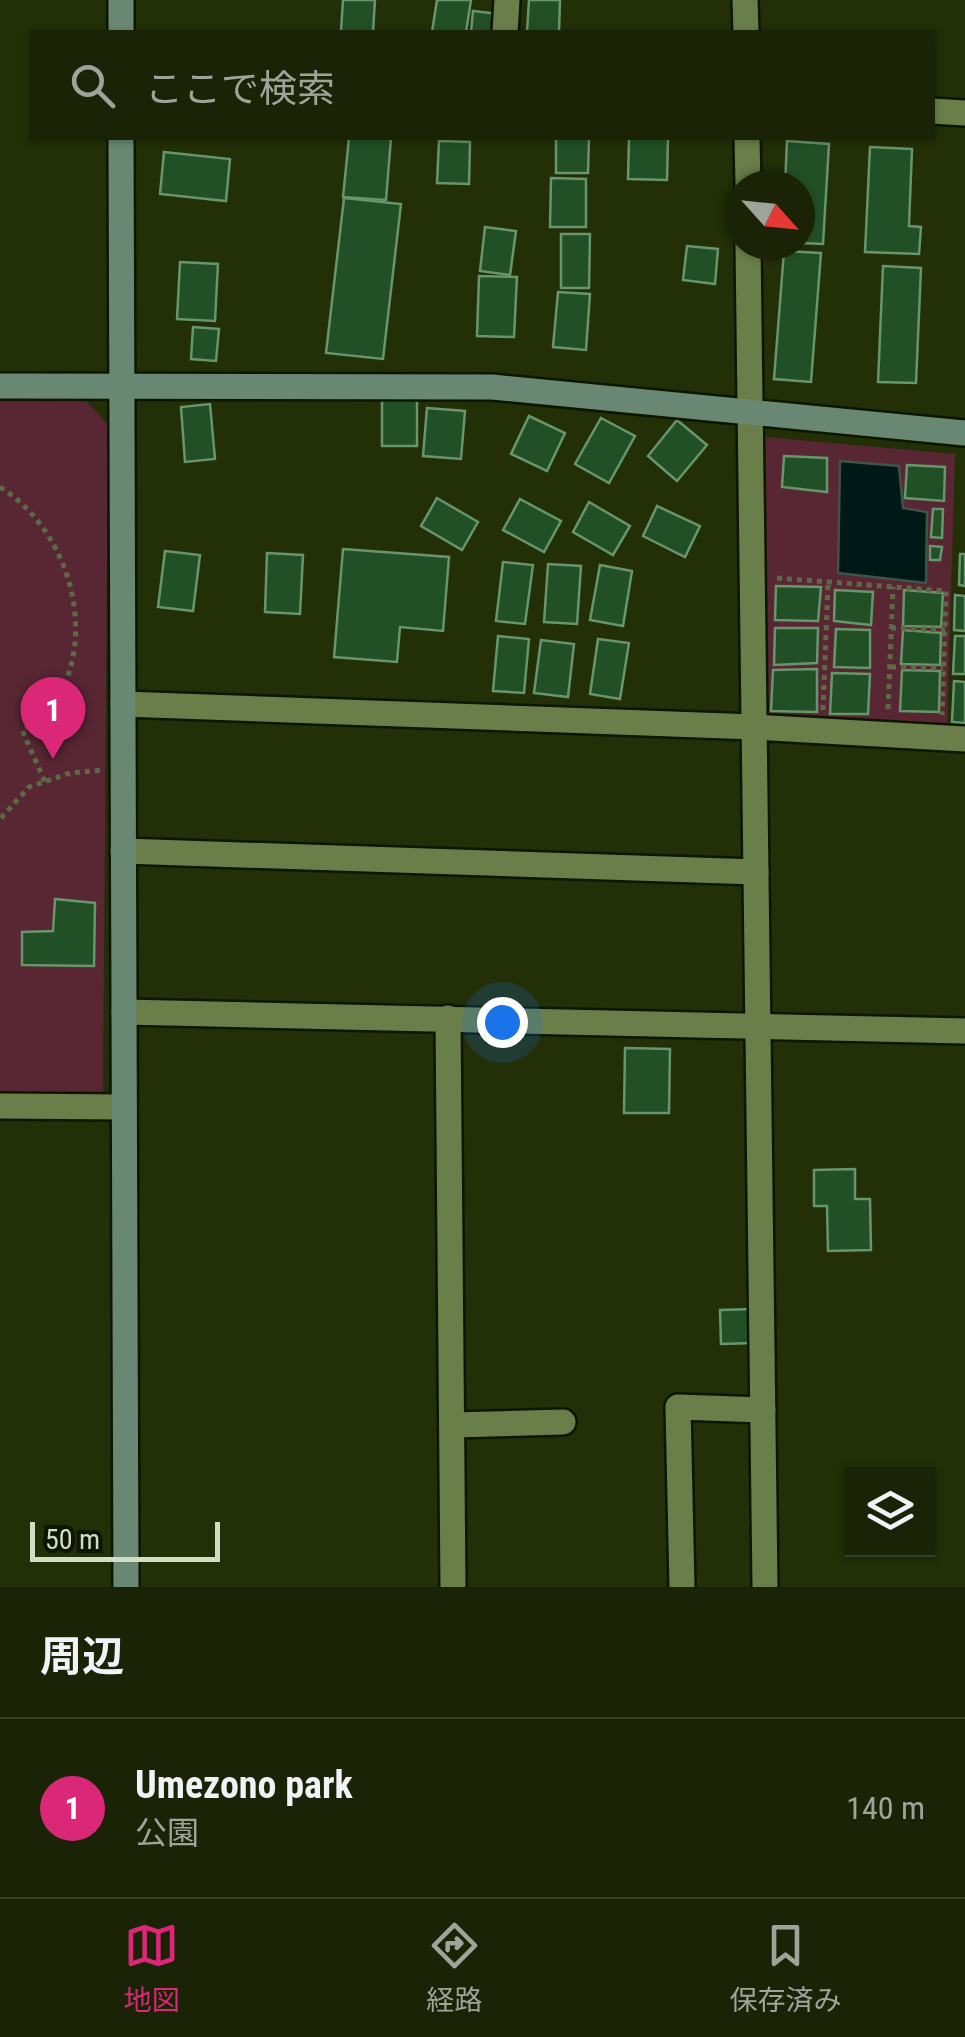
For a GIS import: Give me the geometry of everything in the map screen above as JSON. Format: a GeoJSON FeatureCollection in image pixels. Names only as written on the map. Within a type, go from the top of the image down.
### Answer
{"type":"FeatureCollection","features":[{"type":"Feature","properties":{"kind":"street"},"geometry":{"type":"LineString","coordinates":[[121,0],[121,30]]}},
{"type":"Feature","properties":{"kind":"street"},"geometry":{"type":"LineString","coordinates":[[505,30],[506,0]]}},
{"type":"Feature","properties":{"kind":"street"},"geometry":{"type":"LineString","coordinates":[[746,0],[746,30]]}},
{"type":"Feature","properties":{"kind":"street"},"geometry":{"type":"LineString","coordinates":[[935,110],[965,113]]}},
{"type":"Feature","properties":{"kind":"street"},"geometry":{"type":"LineString","coordinates":[[121,140],[126,1587]]}},
{"type":"Feature","properties":{"kind":"street"},"geometry":{"type":"LineString","coordinates":[[748,140],[748,170]]}},
{"type":"Feature","properties":{"kind":"street"},"geometry":{"type":"LineString","coordinates":[[748,260],[766,1587]]}},
{"type":"Feature","properties":{"kind":"street"},"geometry":{"type":"LineString","coordinates":[[0,386],[492,387],[965,433]]}},
{"type":"Feature","properties":{"kind":"street"},"geometry":{"type":"LineString","coordinates":[[123,704],[953,739]]}},
{"type":"Feature","properties":{"kind":"street"},"geometry":{"type":"LineString","coordinates":[[123,851],[756,872]]}},
{"type":"Feature","properties":{"kind":"street"},"geometry":{"type":"LineString","coordinates":[[124,1012],[965,1031]]}},
{"type":"Feature","properties":{"kind":"street"},"geometry":{"type":"LineString","coordinates":[[448,1018],[454,1587]]}},
{"type":"Feature","properties":{"kind":"street"},"geometry":{"type":"LineString","coordinates":[[0,1106],[124,1107]]}},
{"type":"Feature","properties":{"kind":"street"},"geometry":{"type":"LineString","coordinates":[[682,1587],[678,1407],[763,1410]]}},
{"type":"Feature","properties":{"kind":"street"},"geometry":{"type":"LineString","coordinates":[[452,1425],[563,1422]]}},
{"type":"Feature","properties":{"kind":"path"},"geometry":{"type":"LineString","coordinates":[[0,487],[18,498],[50,536],[70,584],[76,625],[71,670],[46,716],[22,730],[46,782]]}},
{"type":"Feature","properties":{"kind":"path"},"geometry":{"type":"LineString","coordinates":[[752,576],[946,591],[943,668],[953,739]]}},
{"type":"Feature","properties":{"kind":"path"},"geometry":{"type":"LineString","coordinates":[[822,733],[828,584]]}},
{"type":"Feature","properties":{"kind":"path"},"geometry":{"type":"LineString","coordinates":[[886,736],[893,587]]}},
{"type":"Feature","properties":{"kind":"path"},"geometry":{"type":"LineString","coordinates":[[891,628],[945,630]]}},
{"type":"Feature","properties":{"kind":"path"},"geometry":{"type":"LineString","coordinates":[[890,666],[943,668]]}},
{"type":"Feature","properties":{"kind":"path"},"geometry":{"type":"LineString","coordinates":[[0,819],[29,787],[70,773],[123,769]]}},
{"type":"Feature","properties":{"kind":"shaded area"},"geometry":{"type":"Polygon","coordinates":[[[0,398],[84,398],[108,425],[103,1092],[0,1092],[0,398]]]}},
{"type":"Feature","properties":{"kind":"shaded area"},"geometry":{"type":"Polygon","coordinates":[[[765,437],[955,454],[947,729],[766,716],[765,437]]]}},
{"type":"Feature","properties":{"kind":"water"},"geometry":{"type":"Polygon","coordinates":[[[840,461],[899,466],[903,508],[927,512],[926,583],[838,573],[840,461]]]}},
{"type":"Feature","properties":{"kind":"building"},"geometry":{"type":"Polygon","coordinates":[[[343,0],[375,0],[373,30],[341,30],[343,0]]]}},
{"type":"Feature","properties":{"kind":"building"},"geometry":{"type":"Polygon","coordinates":[[[437,0],[471,0],[466,30],[432,30],[437,0]]]}},
{"type":"Feature","properties":{"kind":"building"},"geometry":{"type":"Polygon","coordinates":[[[529,0],[560,0],[559,30],[527,30],[529,0]]]}},
{"type":"Feature","properties":{"kind":"building"},"geometry":{"type":"Polygon","coordinates":[[[473,11],[500,14],[498,30],[471,30],[473,11]]]}},
{"type":"Feature","properties":{"kind":"building"},"geometry":{"type":"Polygon","coordinates":[[[349,140],[391,140],[386,200],[343,197],[349,140]]]}},
{"type":"Feature","properties":{"kind":"building"},"geometry":{"type":"Polygon","coordinates":[[[556,140],[589,140],[588,173],[556,173],[556,140]]]}},
{"type":"Feature","properties":{"kind":"building"},"geometry":{"type":"Polygon","coordinates":[[[629,140],[668,140],[667,180],[628,179],[629,140]]]}},
{"type":"Feature","properties":{"kind":"building"},"geometry":{"type":"Polygon","coordinates":[[[439,141],[470,142],[469,184],[437,183],[439,141]]]}},
{"type":"Feature","properties":{"kind":"building"},"geometry":{"type":"Polygon","coordinates":[[[787,141],[829,144],[823,244],[815,244],[815,170],[786,170],[787,141]]]}},
{"type":"Feature","properties":{"kind":"building"},"geometry":{"type":"Polygon","coordinates":[[[870,147],[912,149],[909,226],[921,227],[919,254],[865,252],[870,147]]]}},
{"type":"Feature","properties":{"kind":"building"},"geometry":{"type":"Polygon","coordinates":[[[164,152],[230,159],[226,201],[160,194],[164,152]]]}},
{"type":"Feature","properties":{"kind":"building"},"geometry":{"type":"Polygon","coordinates":[[[551,178],[586,179],[586,227],[550,227],[551,178]]]}},
{"type":"Feature","properties":{"kind":"building"},"geometry":{"type":"Polygon","coordinates":[[[344,198],[401,204],[383,359],[326,353],[344,198]]]}},
{"type":"Feature","properties":{"kind":"building"},"geometry":{"type":"Polygon","coordinates":[[[485,227],[516,231],[510,275],[480,271],[485,227]]]}},
{"type":"Feature","properties":{"kind":"building"},"geometry":{"type":"Polygon","coordinates":[[[561,234],[590,234],[589,288],[561,288],[561,234]]]}},
{"type":"Feature","properties":{"kind":"building"},"geometry":{"type":"Polygon","coordinates":[[[687,246],[718,249],[715,284],[683,280],[687,246]]]}},
{"type":"Feature","properties":{"kind":"building"},"geometry":{"type":"Polygon","coordinates":[[[815,253],[821,253],[811,382],[774,379],[783,260],[815,260],[815,253]]]}},
{"type":"Feature","properties":{"kind":"building"},"geometry":{"type":"Polygon","coordinates":[[[180,262],[218,264],[215,321],[177,319],[180,262]]]}},
{"type":"Feature","properties":{"kind":"building"},"geometry":{"type":"Polygon","coordinates":[[[883,266],[921,268],[916,383],[878,382],[883,266]]]}},
{"type":"Feature","properties":{"kind":"building"},"geometry":{"type":"Polygon","coordinates":[[[479,276],[517,277],[514,337],[477,336],[479,276]]]}},
{"type":"Feature","properties":{"kind":"building"},"geometry":{"type":"Polygon","coordinates":[[[558,292],[590,294],[586,350],[553,347],[558,292]]]}},
{"type":"Feature","properties":{"kind":"building"},"geometry":{"type":"Polygon","coordinates":[[[193,327],[219,329],[216,361],[191,359],[193,327]]]}},
{"type":"Feature","properties":{"kind":"building"},"geometry":{"type":"Polygon","coordinates":[[[382,397],[417,397],[417,446],[382,446],[382,397]]]}},
{"type":"Feature","properties":{"kind":"building"},"geometry":{"type":"Polygon","coordinates":[[[210,404],[215,459],[185,462],[181,407],[210,404]]]}},
{"type":"Feature","properties":{"kind":"building"},"geometry":{"type":"Polygon","coordinates":[[[427,408],[465,411],[461,459],[423,456],[427,408]]]}},
{"type":"Feature","properties":{"kind":"building"},"geometry":{"type":"Polygon","coordinates":[[[529,416],[565,433],[547,471],[511,454],[529,416]]]}},
{"type":"Feature","properties":{"kind":"building"},"geometry":{"type":"Polygon","coordinates":[[[601,418],[635,436],[609,483],[575,464],[601,418]]]}},
{"type":"Feature","properties":{"kind":"building"},"geometry":{"type":"Polygon","coordinates":[[[677,420],[707,445],[677,481],[648,456],[677,420]]]}},
{"type":"Feature","properties":{"kind":"building"},"geometry":{"type":"Polygon","coordinates":[[[784,456],[827,458],[827,492],[782,487],[784,456]]]}},
{"type":"Feature","properties":{"kind":"building"},"geometry":{"type":"Polygon","coordinates":[[[907,465],[945,467],[944,501],[905,498],[907,465]]]}},
{"type":"Feature","properties":{"kind":"building"},"geometry":{"type":"Polygon","coordinates":[[[437,498],[478,522],[462,550],[421,526],[437,498]]]}},
{"type":"Feature","properties":{"kind":"building"},"geometry":{"type":"Polygon","coordinates":[[[520,499],[561,521],[544,552],[503,530],[520,499]]]}},
{"type":"Feature","properties":{"kind":"building"},"geometry":{"type":"Polygon","coordinates":[[[589,502],[630,526],[613,555],[573,532],[589,502]]]}},
{"type":"Feature","properties":{"kind":"building"},"geometry":{"type":"Polygon","coordinates":[[[657,506],[700,526],[685,557],[643,536],[657,506]]]}},
{"type":"Feature","properties":{"kind":"building"},"geometry":{"type":"Polygon","coordinates":[[[933,509],[943,509],[942,538],[931,537],[933,509]]]}},
{"type":"Feature","properties":{"kind":"building"},"geometry":{"type":"Polygon","coordinates":[[[930,546],[942,547],[940,560],[930,560],[930,546]]]}},
{"type":"Feature","properties":{"kind":"building"},"geometry":{"type":"Polygon","coordinates":[[[343,549],[449,557],[443,631],[400,627],[397,662],[334,657],[343,549]]]}},
{"type":"Feature","properties":{"kind":"building"},"geometry":{"type":"Polygon","coordinates":[[[165,551],[200,555],[193,611],[158,607],[165,551]]]}},
{"type":"Feature","properties":{"kind":"building"},"geometry":{"type":"Polygon","coordinates":[[[267,553],[303,555],[300,614],[265,612],[267,553]]]}},
{"type":"Feature","properties":{"kind":"building"},"geometry":{"type":"Polygon","coordinates":[[[960,554],[965,554],[965,586],[959,585],[960,554]]]}},
{"type":"Feature","properties":{"kind":"building"},"geometry":{"type":"Polygon","coordinates":[[[503,562],[533,565],[525,624],[496,621],[503,562]]]}},
{"type":"Feature","properties":{"kind":"building"},"geometry":{"type":"Polygon","coordinates":[[[548,564],[581,566],[577,624],[544,622],[548,564]]]}},
{"type":"Feature","properties":{"kind":"building"},"geometry":{"type":"Polygon","coordinates":[[[600,565],[632,571],[623,626],[590,620],[600,565]]]}},
{"type":"Feature","properties":{"kind":"building"},"geometry":{"type":"Polygon","coordinates":[[[776,586],[821,587],[818,621],[775,620],[776,586]]]}},
{"type":"Feature","properties":{"kind":"building"},"geometry":{"type":"Polygon","coordinates":[[[835,590],[873,592],[871,625],[834,621],[835,590]]]}},
{"type":"Feature","properties":{"kind":"building"},"geometry":{"type":"Polygon","coordinates":[[[904,590],[943,593],[941,627],[903,626],[904,590]]]}},
{"type":"Feature","properties":{"kind":"building"},"geometry":{"type":"Polygon","coordinates":[[[955,595],[965,596],[965,631],[954,630],[955,595]]]}},
{"type":"Feature","properties":{"kind":"building"},"geometry":{"type":"Polygon","coordinates":[[[775,628],[818,628],[817,663],[774,665],[775,628]]]}},
{"type":"Feature","properties":{"kind":"building"},"geometry":{"type":"Polygon","coordinates":[[[836,629],[870,630],[870,668],[834,667],[836,629]]]}},
{"type":"Feature","properties":{"kind":"building"},"geometry":{"type":"Polygon","coordinates":[[[903,630],[941,633],[940,665],[901,664],[903,630]]]}},
{"type":"Feature","properties":{"kind":"building"},"geometry":{"type":"Polygon","coordinates":[[[498,636],[529,639],[524,693],[493,691],[498,636]]]}},
{"type":"Feature","properties":{"kind":"building"},"geometry":{"type":"Polygon","coordinates":[[[955,636],[965,636],[965,674],[953,674],[955,636]]]}},
{"type":"Feature","properties":{"kind":"building"},"geometry":{"type":"Polygon","coordinates":[[[598,639],[629,643],[620,699],[590,694],[598,639]]]}},
{"type":"Feature","properties":{"kind":"building"},"geometry":{"type":"Polygon","coordinates":[[[541,640],[574,644],[568,697],[534,693],[541,640]]]}},
{"type":"Feature","properties":{"kind":"building"},"geometry":{"type":"Polygon","coordinates":[[[817,669],[817,712],[771,711],[773,670],[817,669]]]}},
{"type":"Feature","properties":{"kind":"building"},"geometry":{"type":"Polygon","coordinates":[[[902,670],[940,671],[939,712],[900,711],[902,670]]]}},
{"type":"Feature","properties":{"kind":"building"},"geometry":{"type":"Polygon","coordinates":[[[832,673],[870,674],[868,714],[830,714],[832,673]]]}},
{"type":"Feature","properties":{"kind":"building"},"geometry":{"type":"Polygon","coordinates":[[[954,681],[965,682],[965,723],[952,722],[954,681]]]}},
{"type":"Feature","properties":{"kind":"building"},"geometry":{"type":"Polygon","coordinates":[[[55,899],[95,903],[94,966],[22,965],[22,932],[53,931],[55,899]]]}},
{"type":"Feature","properties":{"kind":"building"},"geometry":{"type":"Polygon","coordinates":[[[625,1048],[670,1049],[669,1113],[624,1113],[625,1048]]]}},
{"type":"Feature","properties":{"kind":"building"},"geometry":{"type":"Polygon","coordinates":[[[855,1169],[855,1199],[870,1199],[871,1250],[828,1251],[827,1206],[814,1206],[814,1170],[855,1169]]]}},
{"type":"Feature","properties":{"kind":"building"},"geometry":{"type":"Polygon","coordinates":[[[753,1309],[754,1343],[721,1344],[720,1310],[753,1309]]]}},
{"type":"Feature","properties":{"kind":"place","name":"Umezono park"},"geometry":{"type":"Point","coordinates":[53,759]}}]}
